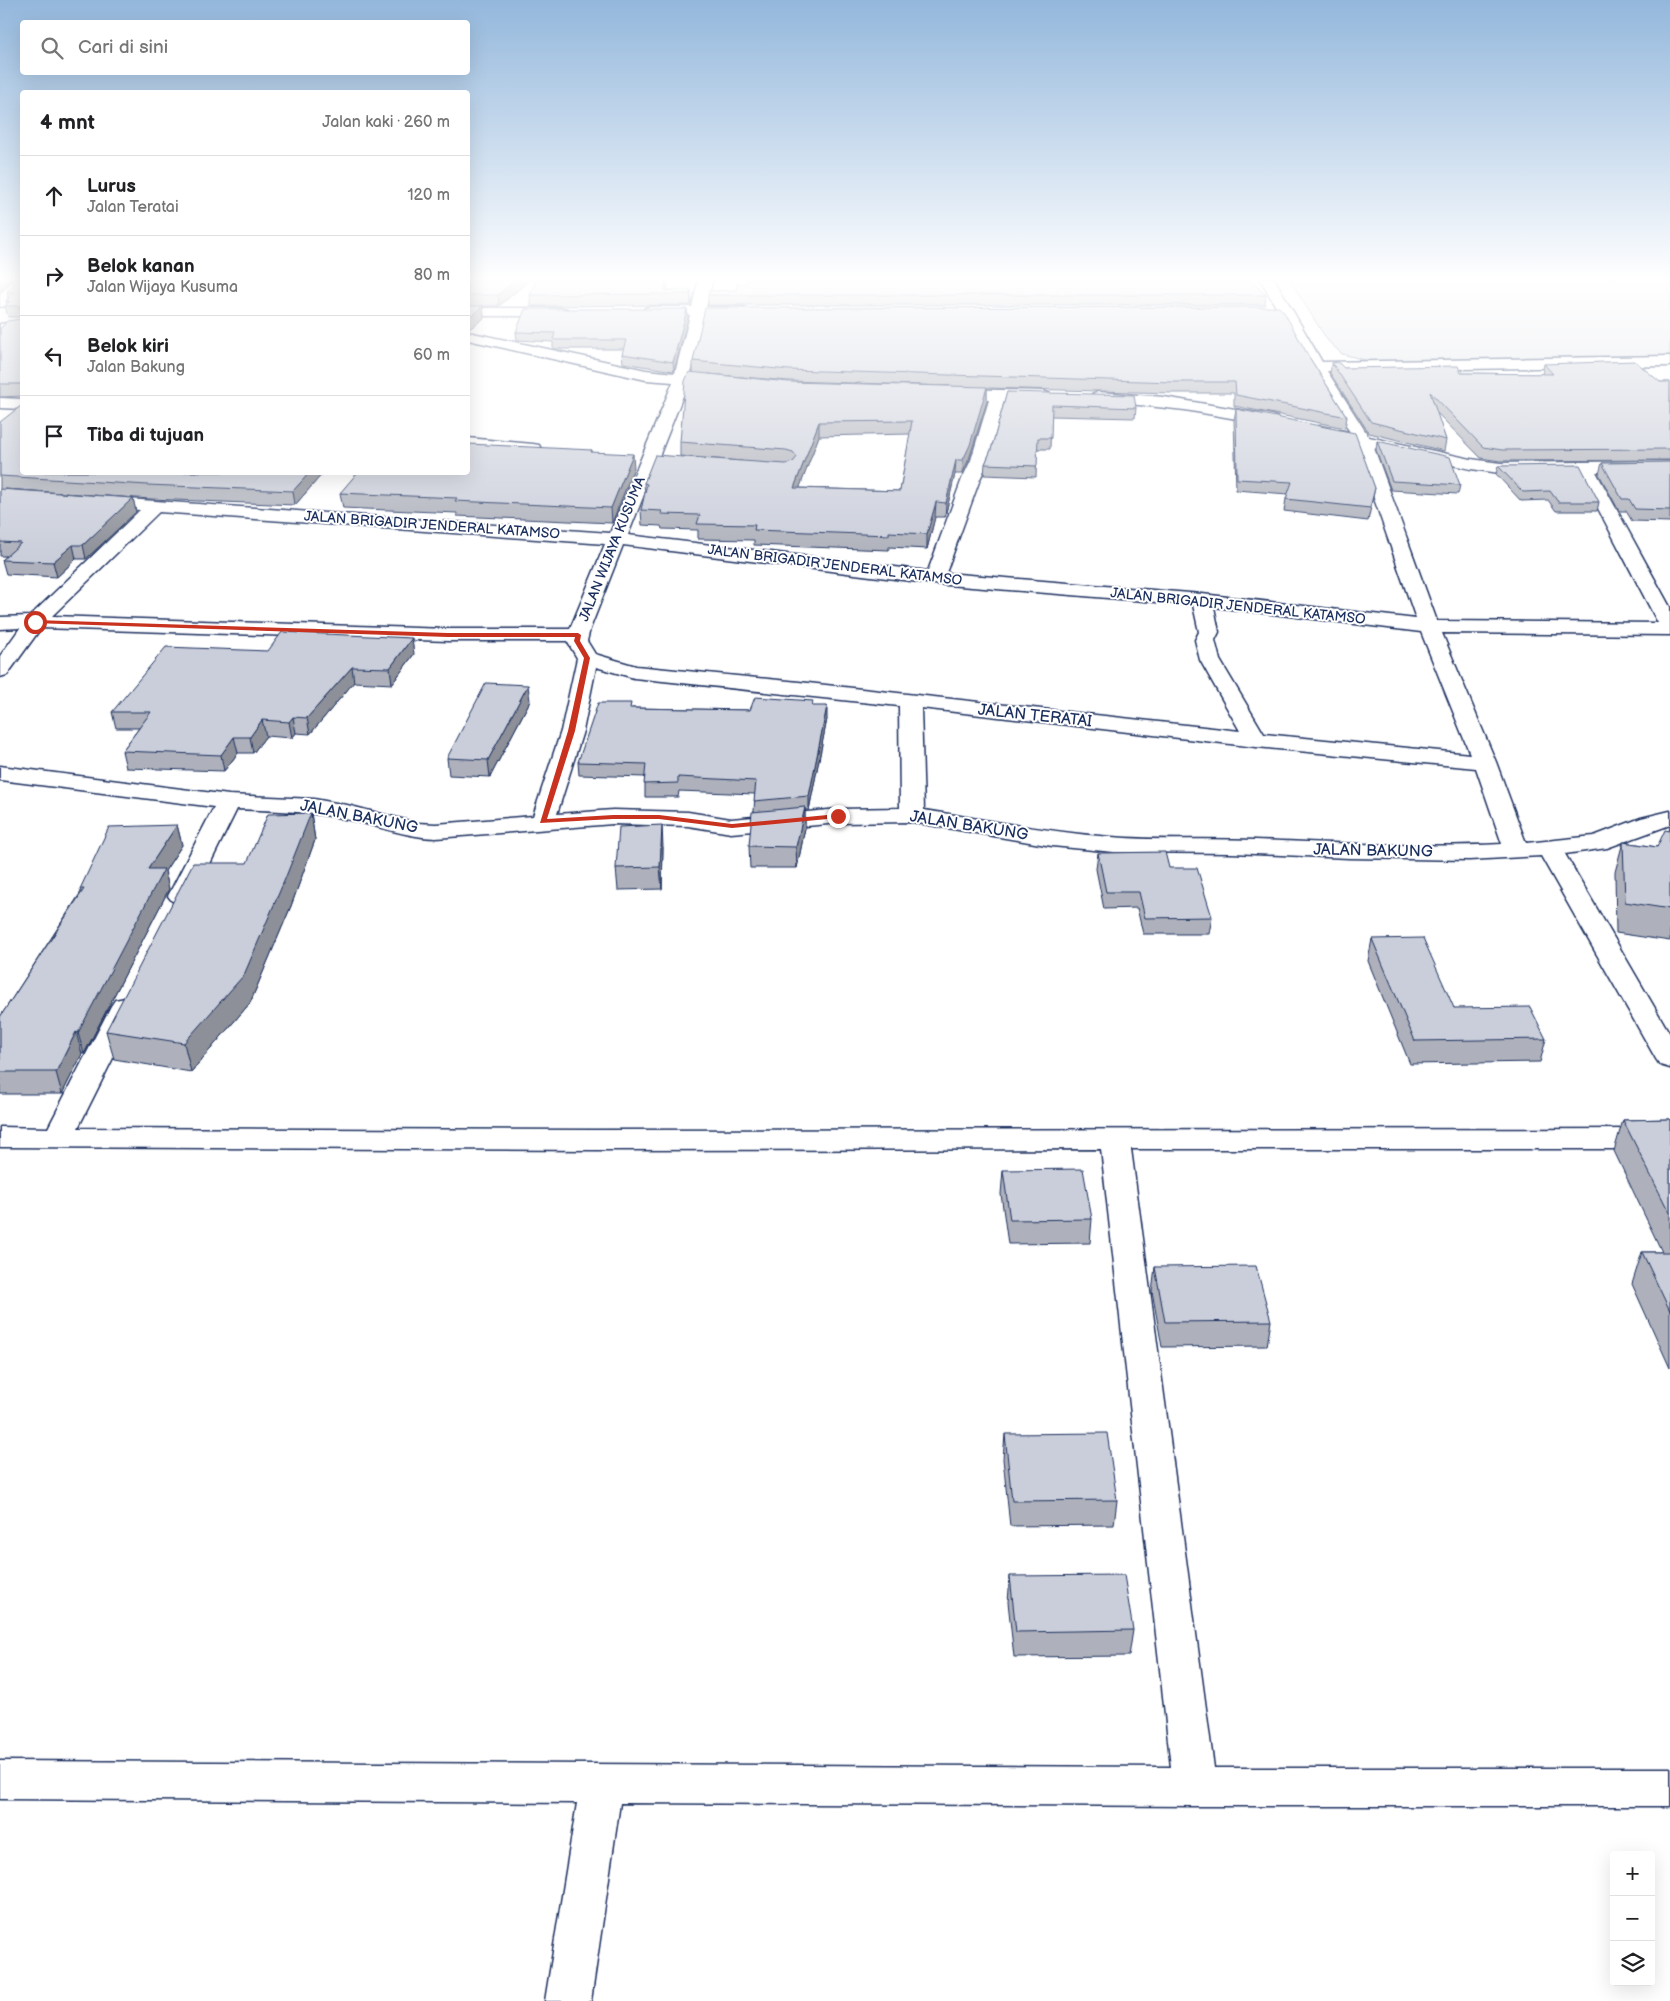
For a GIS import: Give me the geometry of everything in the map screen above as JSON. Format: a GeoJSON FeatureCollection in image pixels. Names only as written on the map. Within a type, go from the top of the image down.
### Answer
{"type":"FeatureCollection","features":[{"type":"Feature","properties":{"kind":"street"},"geometry":{"type":"LineString","coordinates":[[627,371],[646,375],[741,383]]}},
{"type":"Feature","properties":{"kind":"street","name":"JALAN WIJAYA KUSUMA"},"geometry":{"type":"LineString","coordinates":[[587,658],[577,641],[578,635],[684,371]]}},
{"type":"Feature","properties":{"kind":"street"},"geometry":{"type":"LineString","coordinates":[[1319,371],[1362,439],[1429,626],[1485,762],[1517,851]]}},
{"type":"Feature","properties":{"kind":"street"},"geometry":{"type":"LineString","coordinates":[[928,393],[1055,396]]}},
{"type":"Feature","properties":{"kind":"street"},"geometry":{"type":"LineString","coordinates":[[935,578],[971,479],[980,460],[988,423],[998,396]]}},
{"type":"Feature","properties":{"kind":"street"},"geometry":{"type":"LineString","coordinates":[[1084,397],[1139,399],[1170,403],[1214,409],[1288,424]]}},
{"type":"Feature","properties":{"kind":"street"},"geometry":{"type":"LineString","coordinates":[[0,403],[20,404]]}},
{"type":"Feature","properties":{"kind":"street"},"geometry":{"type":"LineString","coordinates":[[1306,428],[1471,464],[1500,468],[1670,466]]}},
{"type":"Feature","properties":{"kind":"street"},"geometry":{"type":"LineString","coordinates":[[470,443],[551,451]]}},
{"type":"Feature","properties":{"kind":"street"},"geometry":{"type":"LineString","coordinates":[[629,458],[668,462]]}},
{"type":"Feature","properties":{"kind":"street"},"geometry":{"type":"LineString","coordinates":[[1585,468],[1670,627]]}},
{"type":"Feature","properties":{"kind":"street","name":"JALAN BRIGADIR JENDERAL KATAMSO"},"geometry":{"type":"LineString","coordinates":[[78,500],[618,539],[935,578],[1202,600],[1429,626],[1670,627]]}},
{"type":"Feature","properties":{"kind":"street"},"geometry":{"type":"LineString","coordinates":[[0,671],[35,622],[156,505]]}},
{"type":"Feature","properties":{"kind":"street"},"geometry":{"type":"LineString","coordinates":[[1202,600],[1208,622],[1209,632],[1205,640],[1210,660],[1256,740]]}},
{"type":"Feature","properties":{"kind":"street"},"geometry":{"type":"LineString","coordinates":[[0,623],[35,622],[448,635],[578,635]]}},
{"type":"Feature","properties":{"kind":"street"},"geometry":{"type":"LineString","coordinates":[[543,822],[572,731],[587,658]]}},
{"type":"Feature","properties":{"kind":"street","name":"JALAN TERATAI"},"geometry":{"type":"LineString","coordinates":[[587,658],[634,672],[799,688],[1256,740],[1485,762]]}},
{"type":"Feature","properties":{"kind":"street"},"geometry":{"type":"LineString","coordinates":[[910,702],[912,815]]}},
{"type":"Feature","properties":{"kind":"street","name":"JALAN BAKUNG"},"geometry":{"type":"LineString","coordinates":[[0,773],[229,802],[314,806],[347,812],[417,830],[436,831],[613,817],[659,817],[732,826],[838,816],[912,815],[1052,839],[1114,845],[1232,846],[1449,853],[1517,851],[1598,843],[1650,823],[1670,818]]}},
{"type":"Feature","properties":{"kind":"street"},"geometry":{"type":"LineString","coordinates":[[170,917],[229,802]]}},
{"type":"Feature","properties":{"kind":"street"},"geometry":{"type":"LineString","coordinates":[[1598,843],[1643,849]]}},
{"type":"Feature","properties":{"kind":"street"},"geometry":{"type":"LineString","coordinates":[[1550,848],[1670,1059]]}},
{"type":"Feature","properties":{"kind":"street"},"geometry":{"type":"LineString","coordinates":[[58,1138],[134,988]]}},
{"type":"Feature","properties":{"kind":"street"},"geometry":{"type":"LineString","coordinates":[[0,1137],[1670,1139]]}},
{"type":"Feature","properties":{"kind":"street"},"geometry":{"type":"LineString","coordinates":[[1115,1139],[1195,1787]]}},
{"type":"Feature","properties":{"kind":"street"},"geometry":{"type":"LineString","coordinates":[[0,1780],[1195,1787],[1670,1787]]}},
{"type":"Feature","properties":{"kind":"street"},"geometry":{"type":"LineString","coordinates":[[568,2001],[602,1783]]}},
{"type":"Feature","properties":{"kind":"building"},"geometry":{"type":"Polygon","coordinates":[[[0,371],[20,371],[20,384],[0,384],[0,371]]]}},
{"type":"Feature","properties":{"kind":"building"},"geometry":{"type":"Polygon","coordinates":[[[833,371],[1318,371],[1347,417],[1236,395],[1235,382],[1173,382],[833,371]]]}},
{"type":"Feature","properties":{"kind":"building"},"geometry":{"type":"Polygon","coordinates":[[[1338,371],[1460,371],[1461,373],[1553,374],[1551,371],[1647,371],[1660,382],[1670,382],[1670,449],[1502,450],[1483,447],[1430,392],[1446,440],[1371,422],[1338,371]]]}},
{"type":"Feature","properties":{"kind":"building"},"geometry":{"type":"Polygon","coordinates":[[[689,372],[789,382],[987,387],[970,445],[963,460],[956,460],[946,503],[936,502],[927,534],[889,532],[889,535],[754,530],[755,525],[697,524],[700,515],[661,514],[662,511],[641,510],[647,484],[644,483],[655,455],[786,464],[793,462],[797,457],[793,452],[786,450],[680,442],[685,381],[689,372]],[[912,421],[819,422],[794,488],[900,491],[912,421]]]}},
{"type":"Feature","properties":{"kind":"building"},"geometry":{"type":"Polygon","coordinates":[[[1007,392],[1134,395],[1136,408],[1052,405],[1051,438],[1038,438],[1037,466],[985,464],[991,450],[1007,392]]]}},
{"type":"Feature","properties":{"kind":"building"},"geometry":{"type":"Polygon","coordinates":[[[20,407],[20,475],[307,475],[293,491],[0,476],[0,422],[20,407]]]}},
{"type":"Feature","properties":{"kind":"building"},"geometry":{"type":"Polygon","coordinates":[[[1236,409],[1355,433],[1375,488],[1370,508],[1286,499],[1292,482],[1237,479],[1236,409]]]}},
{"type":"Feature","properties":{"kind":"building"},"geometry":{"type":"Polygon","coordinates":[[[1377,441],[1450,457],[1460,485],[1392,481],[1377,441]]]}},
{"type":"Feature","properties":{"kind":"building"},"geometry":{"type":"Polygon","coordinates":[[[470,444],[592,450],[591,452],[633,454],[611,508],[455,501],[457,498],[340,493],[355,475],[470,475],[470,444]]]}},
{"type":"Feature","properties":{"kind":"building"},"geometry":{"type":"Polygon","coordinates":[[[1670,462],[1670,510],[1635,509],[1629,499],[1622,499],[1602,463],[1670,462]]]}},
{"type":"Feature","properties":{"kind":"building"},"geometry":{"type":"Polygon","coordinates":[[[1580,465],[1599,502],[1558,502],[1550,491],[1523,492],[1498,466],[1580,465]]]}},
{"type":"Feature","properties":{"kind":"building"},"geometry":{"type":"Polygon","coordinates":[[[0,489],[133,498],[83,545],[73,545],[53,562],[2,560],[21,543],[0,542],[0,489]]]}},
{"type":"Feature","properties":{"kind":"building"},"geometry":{"type":"Polygon","coordinates":[[[282,632],[412,638],[390,668],[352,667],[307,718],[293,717],[289,722],[262,720],[250,737],[234,737],[221,755],[122,751],[151,712],[112,712],[166,647],[268,651],[282,632]]]}},
{"type":"Feature","properties":{"kind":"building"},"geometry":{"type":"Polygon","coordinates":[[[486,683],[528,685],[488,760],[447,758],[486,683]]]}},
{"type":"Feature","properties":{"kind":"building"},"geometry":{"type":"Polygon","coordinates":[[[755,697],[813,701],[812,706],[827,706],[809,796],[754,801],[756,781],[678,777],[678,783],[644,784],[646,764],[578,762],[598,703],[631,703],[630,708],[750,710],[755,697]]]}},
{"type":"Feature","properties":{"kind":"building"},"geometry":{"type":"Polygon","coordinates":[[[805,807],[796,847],[749,846],[752,812],[805,807]]]}},
{"type":"Feature","properties":{"kind":"building"},"geometry":{"type":"Polygon","coordinates":[[[311,813],[244,975],[184,1043],[106,1031],[193,863],[247,863],[268,814],[311,813]]]}},
{"type":"Feature","properties":{"kind":"building"},"geometry":{"type":"Polygon","coordinates":[[[177,825],[148,869],[164,869],[56,1072],[0,1072],[0,1017],[84,889],[80,889],[109,827],[177,825]]]}},
{"type":"Feature","properties":{"kind":"building"},"geometry":{"type":"Polygon","coordinates":[[[662,825],[660,867],[616,868],[619,827],[662,825]]]}},
{"type":"Feature","properties":{"kind":"building"},"geometry":{"type":"Polygon","coordinates":[[[1665,830],[1670,831],[1670,909],[1625,902],[1623,842],[1657,847],[1665,830]]]}},
{"type":"Feature","properties":{"kind":"building"},"geometry":{"type":"Polygon","coordinates":[[[1165,852],[1169,868],[1197,868],[1212,917],[1145,918],[1139,892],[1106,892],[1098,853],[1165,852]]]}},
{"type":"Feature","properties":{"kind":"building"},"geometry":{"type":"Polygon","coordinates":[[[1423,938],[1454,1008],[1530,1007],[1546,1039],[1415,1041],[1372,939],[1423,938]]]}},
{"type":"Feature","properties":{"kind":"building"},"geometry":{"type":"Polygon","coordinates":[[[1670,1119],[1670,1214],[1623,1120],[1670,1119]]]}},
{"type":"Feature","properties":{"kind":"building"},"geometry":{"type":"Polygon","coordinates":[[[1083,1169],[1092,1219],[1010,1220],[1003,1170],[1083,1169]]]}},
{"type":"Feature","properties":{"kind":"building"},"geometry":{"type":"Polygon","coordinates":[[[1642,1252],[1670,1252],[1670,1311],[1642,1252]]]}},
{"type":"Feature","properties":{"kind":"building"},"geometry":{"type":"Polygon","coordinates":[[[1256,1266],[1271,1321],[1165,1322],[1155,1267],[1256,1266]]]}},
{"type":"Feature","properties":{"kind":"building"},"geometry":{"type":"Polygon","coordinates":[[[1107,1433],[1117,1500],[1012,1501],[1005,1434],[1107,1433]]]}},
{"type":"Feature","properties":{"kind":"building"},"geometry":{"type":"Polygon","coordinates":[[[1124,1575],[1133,1630],[1016,1632],[1010,1576],[1124,1575]]]}},
{"type":"Feature","properties":{"kind":"route"},"geometry":{"type":"LineString","coordinates":[[35,622],[448,635],[578,635],[577,641],[587,658],[572,731],[543,822],[613,817],[659,817],[732,826],[838,816]]}}]}
